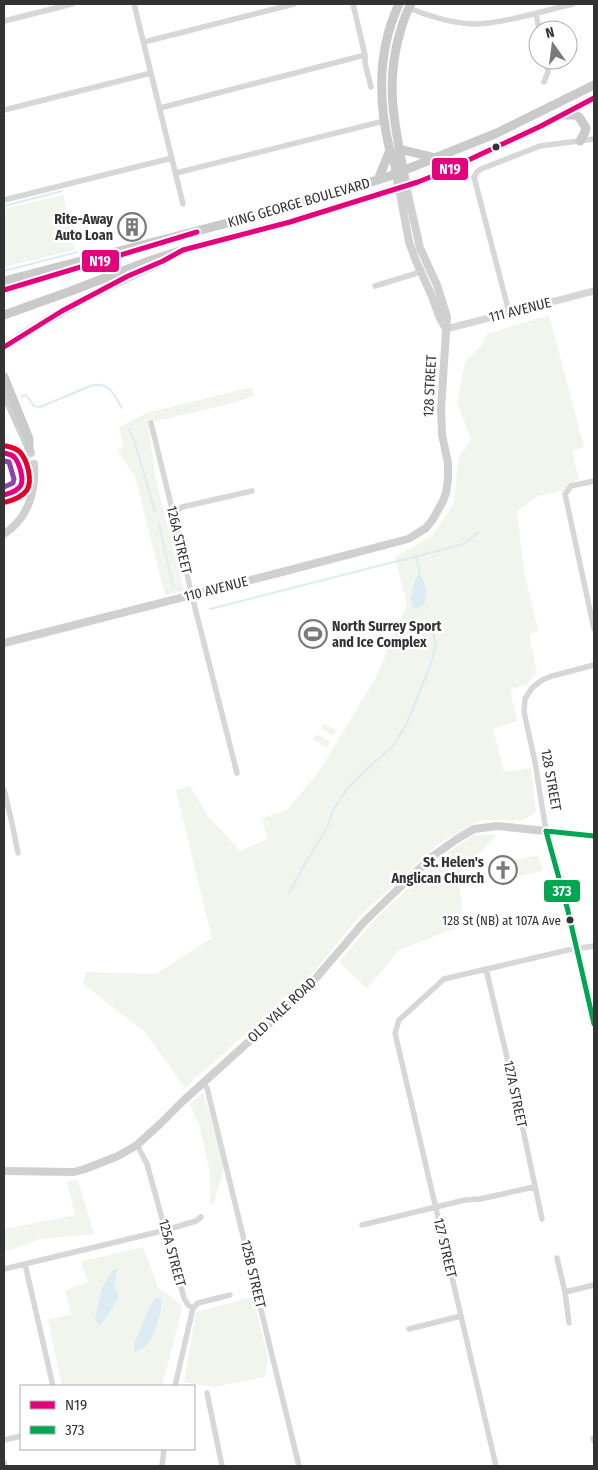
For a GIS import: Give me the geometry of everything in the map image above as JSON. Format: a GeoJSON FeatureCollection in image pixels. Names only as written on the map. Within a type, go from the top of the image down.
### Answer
{"type":"FeatureCollection","features":[{"type":"Feature","properties":{"kind":"main road"},"geometry":{"type":"LineString","coordinates":[[394,150],[384,121],[381,85],[386,41],[399,4]]}},
{"type":"Feature","properties":{"kind":"main road"},"geometry":{"type":"LineString","coordinates":[[378,180],[394,150],[392,85],[397,43],[409,5]]}},
{"type":"Feature","properties":{"kind":"main road","name":"KING GEORGE BOULEVARD"},"geometry":{"type":"LineString","coordinates":[[4,282],[305,203],[378,180],[497,133],[594,84]]}},
{"type":"Feature","properties":{"kind":"main road","name":"KING GEORGE BOULEVARD"},"geometry":{"type":"LineString","coordinates":[[4,315],[183,250],[290,222],[403,187],[443,172],[564,115],[594,98]]}},
{"type":"Feature","properties":{"kind":"main road"},"geometry":{"type":"LineString","coordinates":[[564,115],[575,114],[586,128],[580,142]]}},
{"type":"Feature","properties":{"kind":"main road"},"geometry":{"type":"LineString","coordinates":[[394,150],[436,158]]}},
{"type":"Feature","properties":{"kind":"main road","name":"128 STREET"},"geometry":{"type":"LineString","coordinates":[[394,150],[420,248],[437,285],[448,317],[440,409],[442,435],[448,463],[448,479],[443,501],[433,520],[426,528]]}},
{"type":"Feature","properties":{"kind":"main road","name":"128 STREET"},"geometry":{"type":"LineString","coordinates":[[403,187],[409,242],[446,329]]}},
{"type":"Feature","properties":{"kind":"main road"},"geometry":{"type":"LineString","coordinates":[[4,290],[168,240]]}},
{"type":"Feature","properties":{"kind":"main road"},"geometry":{"type":"LineString","coordinates":[[4,347],[71,306],[183,250]]}},
{"type":"Feature","properties":{"kind":"main road"},"geometry":{"type":"LineString","coordinates":[[4,377],[29,439],[30,450]]}},
{"type":"Feature","properties":{"kind":"main road"},"geometry":{"type":"LineString","coordinates":[[4,393],[30,450]]}},
{"type":"Feature","properties":{"kind":"main road"},"geometry":{"type":"LineString","coordinates":[[4,534],[15,525],[31,499],[34,482],[34,464]]}},
{"type":"Feature","properties":{"kind":"main road","name":"110 AVENUE"},"geometry":{"type":"LineString","coordinates":[[4,642],[192,596],[408,539],[426,528]]}},
{"type":"Feature","properties":{"kind":"main road","name":"OLD YALE ROAD"},"geometry":{"type":"LineString","coordinates":[[4,1171],[74,1172],[118,1156],[137,1144],[304,992],[364,922],[425,864],[450,844],[474,829],[506,826],[594,836]]}},
{"type":"Feature","properties":{"kind":"main road","name":"128 STREET"},"geometry":{"type":"LineString","coordinates":[[546,831],[594,1024]]}},
{"type":"Feature","properties":{"kind":"street"},"geometry":{"type":"LineString","coordinates":[[4,21],[72,4]]}},
{"type":"Feature","properties":{"kind":"street"},"geometry":{"type":"LineString","coordinates":[[134,4],[184,204]]}},
{"type":"Feature","properties":{"kind":"street"},"geometry":{"type":"LineString","coordinates":[[144,42],[294,4]]}},
{"type":"Feature","properties":{"kind":"street"},"geometry":{"type":"LineString","coordinates":[[353,4],[371,87]]}},
{"type":"Feature","properties":{"kind":"street"},"geometry":{"type":"LineString","coordinates":[[399,4],[409,5],[423,14],[473,24],[536,13],[573,4]]}},
{"type":"Feature","properties":{"kind":"street"},"geometry":{"type":"LineString","coordinates":[[536,13],[538,20]]}},
{"type":"Feature","properties":{"kind":"street"},"geometry":{"type":"LineString","coordinates":[[160,108],[365,55]]}},
{"type":"Feature","properties":{"kind":"street"},"geometry":{"type":"LineString","coordinates":[[544,82],[548,70]]}},
{"type":"Feature","properties":{"kind":"street"},"geometry":{"type":"LineString","coordinates":[[4,110],[152,73]]}},
{"type":"Feature","properties":{"kind":"street"},"geometry":{"type":"LineString","coordinates":[[176,172],[384,121]]}},
{"type":"Feature","properties":{"kind":"street"},"geometry":{"type":"LineString","coordinates":[[509,312],[474,177],[481,170],[540,146],[594,139]]}},
{"type":"Feature","properties":{"kind":"street"},"geometry":{"type":"LineString","coordinates":[[4,200],[172,158]]}},
{"type":"Feature","properties":{"kind":"street"},"geometry":{"type":"LineString","coordinates":[[375,286],[420,271]]}},
{"type":"Feature","properties":{"kind":"street","name":"111 AVENUE"},"geometry":{"type":"LineString","coordinates":[[446,329],[594,291]]}},
{"type":"Feature","properties":{"kind":"street","name":"126A STREET"},"geometry":{"type":"LineString","coordinates":[[151,423],[237,773]]}},
{"type":"Feature","properties":{"kind":"street"},"geometry":{"type":"LineString","coordinates":[[594,481],[571,486],[564,494],[594,629]]}},
{"type":"Feature","properties":{"kind":"street"},"geometry":{"type":"LineString","coordinates":[[173,514],[182,507],[252,490]]}},
{"type":"Feature","properties":{"kind":"street","name":"128 STREET"},"geometry":{"type":"LineString","coordinates":[[546,831],[537,770],[524,712],[525,699],[532,688],[546,678],[594,665]]}},
{"type":"Feature","properties":{"kind":"street"},"geometry":{"type":"LineString","coordinates":[[4,790],[18,853]]}},
{"type":"Feature","properties":{"kind":"street"},"geometry":{"type":"LineString","coordinates":[[4,825],[12,823]]}},
{"type":"Feature","properties":{"kind":"street"},"geometry":{"type":"LineString","coordinates":[[486,969],[594,946]]}},
{"type":"Feature","properties":{"kind":"street","name":"127 STREET"},"geometry":{"type":"LineString","coordinates":[[486,969],[444,979],[399,1020],[395,1033],[496,1466]]}},
{"type":"Feature","properties":{"kind":"street","name":"127A STREET"},"geometry":{"type":"LineString","coordinates":[[486,969],[514,1087],[542,1220]]}},
{"type":"Feature","properties":{"kind":"street","name":"125B STREET"},"geometry":{"type":"LineString","coordinates":[[203,1083],[207,1088],[299,1466]]}},
{"type":"Feature","properties":{"kind":"street","name":"125A STREET"},"geometry":{"type":"LineString","coordinates":[[137,1144],[147,1164],[184,1298],[188,1305],[193,1308]]}},
{"type":"Feature","properties":{"kind":"street"},"geometry":{"type":"LineString","coordinates":[[362,1225],[465,1200],[480,1199],[534,1186]]}},
{"type":"Feature","properties":{"kind":"street"},"geometry":{"type":"LineString","coordinates":[[4,1269],[166,1230],[196,1222],[201,1217]]}},
{"type":"Feature","properties":{"kind":"street"},"geometry":{"type":"LineString","coordinates":[[557,1258],[569,1323]]}},
{"type":"Feature","properties":{"kind":"street"},"geometry":{"type":"LineString","coordinates":[[25,1264],[53,1385]]}},
{"type":"Feature","properties":{"kind":"street"},"geometry":{"type":"LineString","coordinates":[[564,1292],[594,1285]]}},
{"type":"Feature","properties":{"kind":"street"},"geometry":{"type":"LineString","coordinates":[[174,1385],[193,1308],[198,1304],[230,1295]]}},
{"type":"Feature","properties":{"kind":"street"},"geometry":{"type":"LineString","coordinates":[[409,1328],[461,1316]]}},
{"type":"Feature","properties":{"kind":"street"},"geometry":{"type":"LineString","coordinates":[[207,1393],[222,1466]]}},
{"type":"Feature","properties":{"kind":"street"},"geometry":{"type":"LineString","coordinates":[[4,1440],[20,1436]]}},
{"type":"Feature","properties":{"kind":"street"},"geometry":{"type":"LineString","coordinates":[[162,1466],[164,1450]]}},
{"type":"Feature","properties":{"kind":"street"},"geometry":{"type":"LineString","coordinates":[[4,1462],[5,1466]]}},
{"type":"Feature","properties":{"kind":"shaded area"},"geometry":{"type":"Polygon","coordinates":[[[63,195],[75,250],[4,267],[4,209],[63,195]]]}},
{"type":"Feature","properties":{"kind":"shaded area"},"geometry":{"type":"Polygon","coordinates":[[[549,315],[584,447],[572,451],[579,479],[562,491],[538,496],[517,511],[524,572],[538,631],[529,634],[537,673],[526,685],[510,690],[517,721],[493,729],[504,772],[531,768],[536,812],[523,820],[481,820],[438,844],[357,919],[313,973],[185,1088],[145,1032],[83,984],[86,972],[156,974],[212,938],[176,790],[190,786],[208,816],[240,851],[267,839],[262,818],[288,809],[320,770],[376,677],[407,605],[395,557],[433,535],[454,503],[458,459],[471,439],[457,403],[465,362],[482,345],[487,334],[549,315]]]}},
{"type":"Feature","properties":{"kind":"shaded area"},"geometry":{"type":"Polygon","coordinates":[[[252,387],[254,396],[230,404],[148,423],[156,481],[184,591],[165,595],[135,476],[118,451],[123,444],[119,427],[150,412],[252,387]]]}},
{"type":"Feature","properties":{"kind":"shaded area"},"geometry":{"type":"Polygon","coordinates":[[[419,570],[427,590],[424,605],[416,609],[412,607],[411,597],[419,570]]]}},
{"type":"Feature","properties":{"kind":"shaded area"},"geometry":{"type":"Polygon","coordinates":[[[324,723],[337,731],[333,736],[320,728],[324,723]]]}},
{"type":"Feature","properties":{"kind":"shaded area"},"geometry":{"type":"Polygon","coordinates":[[[317,734],[330,742],[327,748],[313,739],[317,734]]]}},
{"type":"Feature","properties":{"kind":"shaded area"},"geometry":{"type":"Polygon","coordinates":[[[474,835],[497,835],[469,864],[459,882],[464,925],[399,950],[367,989],[339,962],[377,917],[450,851],[474,835]]]}},
{"type":"Feature","properties":{"kind":"shaded area"},"geometry":{"type":"Polygon","coordinates":[[[538,855],[543,871],[519,876],[516,860],[538,855]]]}},
{"type":"Feature","properties":{"kind":"shaded area"},"geometry":{"type":"Polygon","coordinates":[[[203,1092],[225,1164],[214,1203],[210,1204],[210,1173],[200,1127],[190,1104],[203,1092]]]}},
{"type":"Feature","properties":{"kind":"shaded area"},"geometry":{"type":"Polygon","coordinates":[[[78,1180],[94,1234],[40,1239],[4,1251],[4,1229],[75,1215],[67,1181],[78,1180]]]}},
{"type":"Feature","properties":{"kind":"shaded area"},"geometry":{"type":"Polygon","coordinates":[[[143,1247],[158,1287],[183,1306],[162,1385],[62,1385],[48,1320],[71,1314],[65,1290],[88,1282],[81,1262],[143,1247]],[[117,1275],[102,1288],[98,1308],[99,1325],[119,1298],[115,1285],[117,1275]]]}},
{"type":"Feature","properties":{"kind":"shaded area"},"geometry":{"type":"Polygon","coordinates":[[[117,1269],[115,1285],[119,1298],[100,1326],[95,1320],[102,1288],[113,1270],[117,1269]]]}},
{"type":"Feature","properties":{"kind":"shaded area"},"geometry":{"type":"Polygon","coordinates":[[[157,1297],[162,1300],[155,1331],[151,1339],[141,1350],[134,1352],[134,1344],[152,1302],[157,1297]]]}},
{"type":"Feature","properties":{"kind":"shaded area"},"geometry":{"type":"Polygon","coordinates":[[[253,1297],[268,1357],[265,1377],[213,1387],[184,1382],[196,1312],[253,1297]]]}},
{"type":"Feature","properties":{"kind":"waterway"},"geometry":{"type":"LineString","coordinates":[[4,206],[62,191]]}},
{"type":"Feature","properties":{"kind":"waterway"},"geometry":{"type":"LineString","coordinates":[[4,271],[77,252]]}},
{"type":"Feature","properties":{"kind":"waterway"},"geometry":{"type":"LineString","coordinates":[[22,396],[26,395],[34,406],[40,407],[93,385],[99,385],[108,388],[122,408]]}},
{"type":"Feature","properties":{"kind":"waterway"},"geometry":{"type":"LineString","coordinates":[[129,429],[155,511]]}},
{"type":"Feature","properties":{"kind":"waterway"},"geometry":{"type":"LineString","coordinates":[[159,524],[173,586]]}},
{"type":"Feature","properties":{"kind":"waterway"},"geometry":{"type":"LineString","coordinates":[[210,609],[464,544],[478,532]]}},
{"type":"Feature","properties":{"kind":"waterway"},"geometry":{"type":"LineString","coordinates":[[416,556],[419,570]]}},
{"type":"Feature","properties":{"kind":"waterway"},"geometry":{"type":"LineString","coordinates":[[289,893],[327,828],[334,808],[347,789],[393,746],[407,723],[431,664],[436,644],[432,631],[426,624]]}},
{"type":"Feature","properties":{"kind":"transit line","name":"N19"},"geometry":{"type":"LineString","coordinates":[[4,347],[62,311],[128,276],[183,250],[290,222],[418,182],[541,126],[594,98]]}},
{"type":"Feature","properties":{"kind":"transit line","name":"N19"},"geometry":{"type":"LineString","coordinates":[[4,290],[197,232]]}},
{"type":"Feature","properties":{"kind":"transit line"},"geometry":{"type":"LineString","coordinates":[[6,446],[12,447],[23,456],[27,465],[29,481],[29,486],[23,495],[6,502]]}},
{"type":"Feature","properties":{"kind":"transit line","name":"N19"},"geometry":{"type":"LineString","coordinates":[[4,453],[15,458],[22,479],[18,489],[4,495]]}},
{"type":"Feature","properties":{"kind":"transit line"},"geometry":{"type":"LineString","coordinates":[[4,461],[9,462],[14,479],[13,483],[4,487]]}},
{"type":"Feature","properties":{"kind":"transit line","name":"373"},"geometry":{"type":"LineString","coordinates":[[546,831],[568,911],[594,1024]]}},
{"type":"Feature","properties":{"kind":"transit line","name":"373"},"geometry":{"type":"LineString","coordinates":[[546,831],[594,836]]}},
{"type":"Feature","properties":{"kind":"place","name":"Rite-Away Auto Loan"},"geometry":{"type":"Point","coordinates":[132,227]}},
{"type":"Feature","properties":{"kind":"place","name":"North Surrey Sport and Ice Complex"},"geometry":{"type":"Point","coordinates":[313,634]}},
{"type":"Feature","properties":{"kind":"place","name":"St. Helen's Anglican Church"},"geometry":{"type":"Point","coordinates":[503,870]}},
{"type":"Feature","properties":{"kind":"place","name":"128 St (NB) at 107A Ave"},"geometry":{"type":"Point","coordinates":[570,920]}}]}
